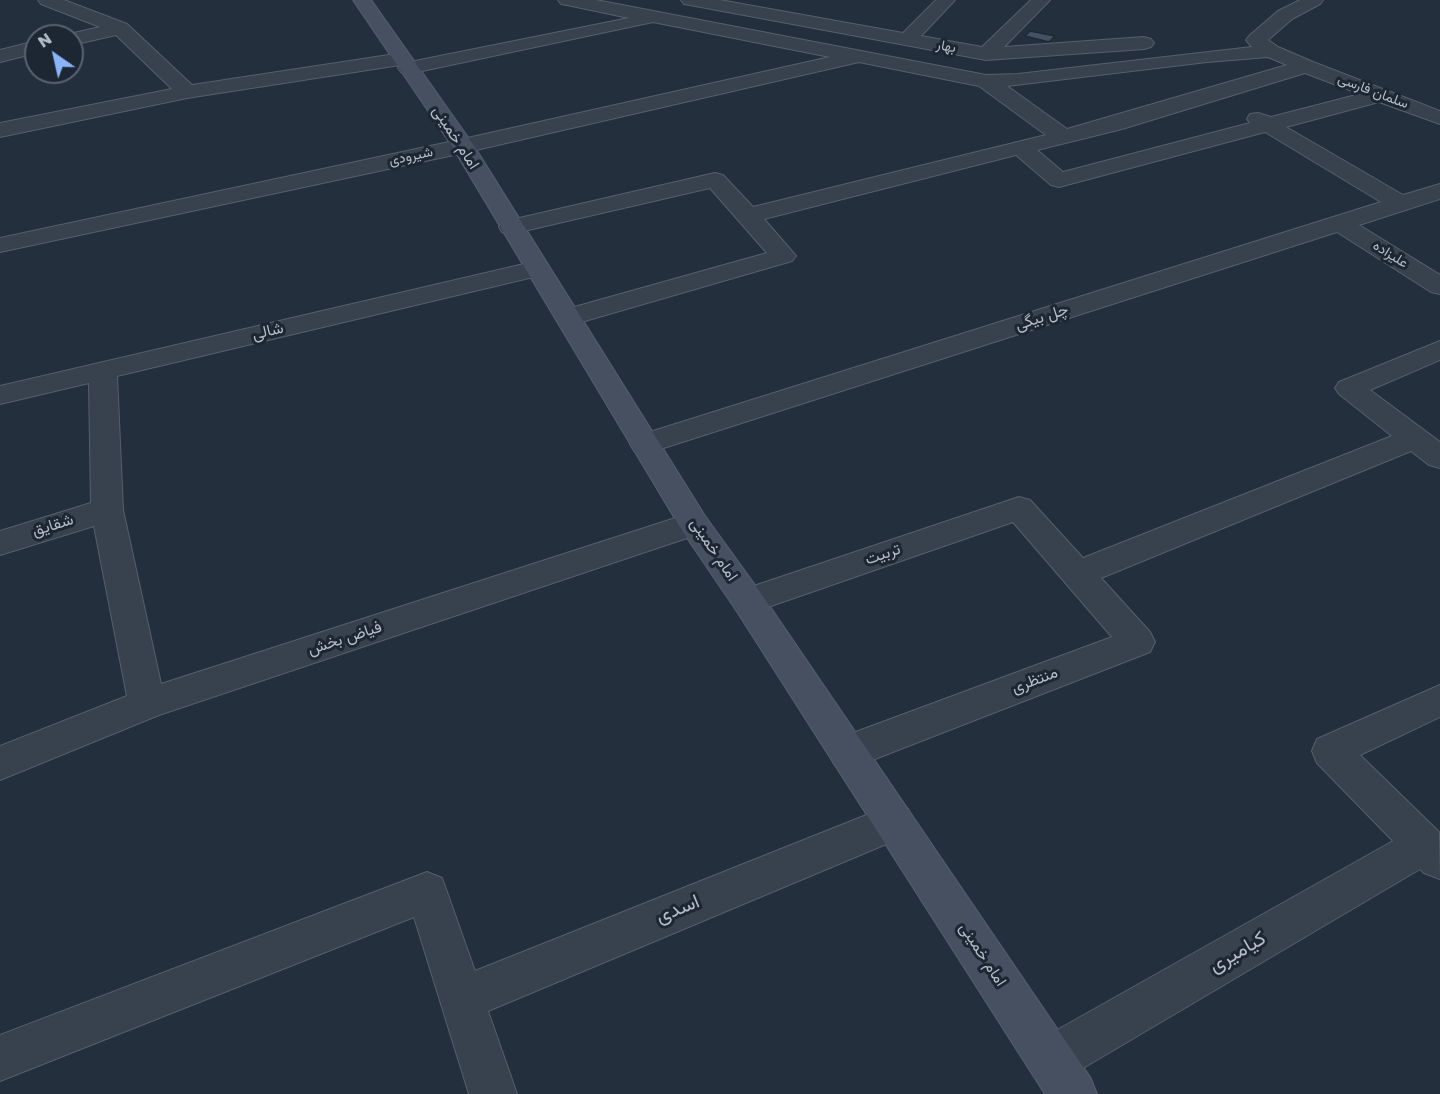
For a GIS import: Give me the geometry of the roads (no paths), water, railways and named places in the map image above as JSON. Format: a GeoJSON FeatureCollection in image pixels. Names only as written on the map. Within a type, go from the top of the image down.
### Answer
{"type":"FeatureCollection","features":[{"type":"Feature","properties":{"kind":"street"},"geometry":{"type":"LineString","coordinates":[[47,0],[120,28],[187,92]]}},
{"type":"Feature","properties":{"kind":"street","name":"امام خمینی"},"geometry":{"type":"LineString","coordinates":[[362,0],[463,146],[694,524],[748,601],[1062,1077]]}},
{"type":"Feature","properties":{"kind":"street"},"geometry":{"type":"LineString","coordinates":[[567,0],[986,81],[1018,80],[1208,56],[1271,51]]}},
{"type":"Feature","properties":{"kind":"street"},"geometry":{"type":"LineString","coordinates":[[907,40],[946,0]]}},
{"type":"Feature","properties":{"kind":"street"},"geometry":{"type":"LineString","coordinates":[[986,54],[1041,0]]}},
{"type":"Feature","properties":{"kind":"street"},"geometry":{"type":"LineString","coordinates":[[1271,51],[1256,40],[1285,15],[1314,0]]}},
{"type":"Feature","properties":{"kind":"street","name":"بهار"},"geometry":{"type":"LineString","coordinates":[[700,1],[753,5],[907,40],[986,54],[1205,39]]}},
{"type":"Feature","properties":{"kind":"street"},"geometry":{"type":"LineString","coordinates":[[0,130],[187,92],[405,63],[661,17]]}},
{"type":"Feature","properties":{"kind":"street"},"geometry":{"type":"LineString","coordinates":[[84,36],[120,28]]}},
{"type":"Feature","properties":{"kind":"street"},"geometry":{"type":"LineString","coordinates":[[0,56],[24,50]]}},
{"type":"Feature","properties":{"kind":"street","name":"سلمان فارسی"},"geometry":{"type":"LineString","coordinates":[[1271,51],[1440,118]]}},
{"type":"Feature","properties":{"kind":"street","name":"شیرودی"},"geometry":{"type":"LineString","coordinates":[[0,245],[463,146],[856,57]]}},
{"type":"Feature","properties":{"kind":"street"},"geometry":{"type":"LineString","coordinates":[[748,216],[1114,124],[1306,66]]}},
{"type":"Feature","properties":{"kind":"street"},"geometry":{"type":"LineString","coordinates":[[986,81],[1063,137]]}},
{"type":"Feature","properties":{"kind":"street"},"geometry":{"type":"LineString","coordinates":[[1021,148],[1059,180],[1381,95]]}},
{"type":"Feature","properties":{"kind":"street"},"geometry":{"type":"LineString","coordinates":[[1207,97],[1270,124],[1401,204]]}},
{"type":"Feature","properties":{"kind":"street"},"geometry":{"type":"LineString","coordinates":[[1114,124],[1165,152]]}},
{"type":"Feature","properties":{"kind":"street"},"geometry":{"type":"LineString","coordinates":[[511,226],[715,180],[783,256],[569,317]]}},
{"type":"Feature","properties":{"kind":"street","name":"چل بیگی"},"geometry":{"type":"LineString","coordinates":[[645,444],[1440,191]]}},
{"type":"Feature","properties":{"kind":"street","name":"علیزاده"},"geometry":{"type":"LineString","coordinates":[[1340,223],[1440,286]]}},
{"type":"Feature","properties":{"kind":"street","name":"شالی"},"geometry":{"type":"LineString","coordinates":[[0,395],[537,269]]}},
{"type":"Feature","properties":{"kind":"street"},"geometry":{"type":"LineString","coordinates":[[1440,350],[1348,388],[1440,458]]}},
{"type":"Feature","properties":{"kind":"street"},"geometry":{"type":"LineString","coordinates":[[103,371],[107,510],[147,704]]}},
{"type":"Feature","properties":{"kind":"street"},"geometry":{"type":"LineString","coordinates":[[1077,574],[1414,439]]}},
{"type":"Feature","properties":{"kind":"street","name":"منتظری"},"geometry":{"type":"LineString","coordinates":[[848,752],[1137,642],[1019,508]]}},
{"type":"Feature","properties":{"kind":"street","name":"تربیت"},"geometry":{"type":"LineString","coordinates":[[748,601],[1019,508]]}},
{"type":"Feature","properties":{"kind":"street","name":"شقایق"},"geometry":{"type":"LineString","coordinates":[[0,543],[107,510]]}},
{"type":"Feature","properties":{"kind":"street","name":"فیاض بخش"},"geometry":{"type":"LineString","coordinates":[[0,763],[147,704],[694,524]]}},
{"type":"Feature","properties":{"kind":"street"},"geometry":{"type":"LineString","coordinates":[[1433,853],[1331,751],[1440,700]]}},
{"type":"Feature","properties":{"kind":"street","name":"اسدی"},"geometry":{"type":"LineString","coordinates":[[462,999],[894,822]]}},
{"type":"Feature","properties":{"kind":"street","name":"کیامیری"},"geometry":{"type":"LineString","coordinates":[[1062,1077],[1433,853]]}},
{"type":"Feature","properties":{"kind":"street"},"geometry":{"type":"LineString","coordinates":[[0,1058],[428,892],[493,1094]]}}]}
